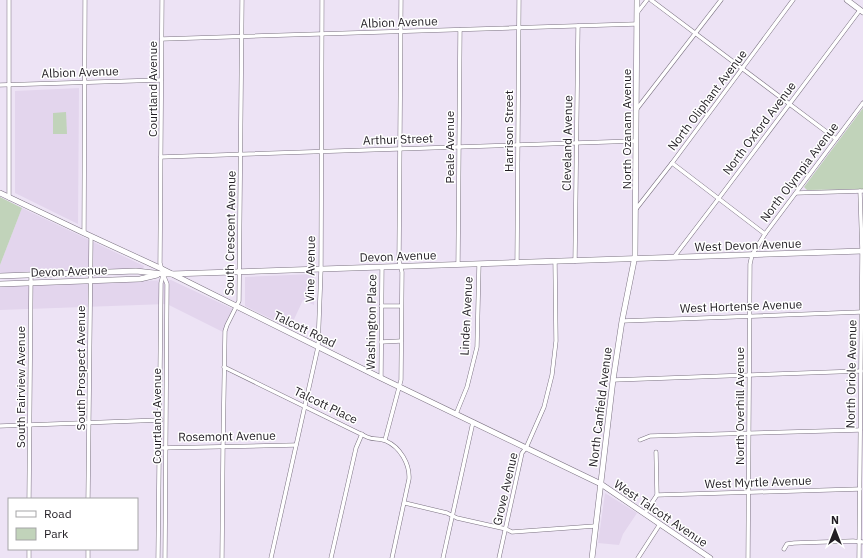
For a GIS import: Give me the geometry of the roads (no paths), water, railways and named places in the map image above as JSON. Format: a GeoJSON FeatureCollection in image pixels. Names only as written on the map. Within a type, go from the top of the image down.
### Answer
{"type":"FeatureCollection","features":[{"type":"Feature","properties":{"kind":"street"},"geometry":{"type":"LineString","coordinates":[[9,0],[9,198]]}},
{"type":"Feature","properties":{"kind":"street"},"geometry":{"type":"LineString","coordinates":[[84,233],[85,0]]}},
{"type":"Feature","properties":{"kind":"street","name":"Courtland Avenue"},"geometry":{"type":"LineString","coordinates":[[162,0],[160,263],[167,284],[164,558]]}},
{"type":"Feature","properties":{"kind":"street","name":"South Crescent Avenue"},"geometry":{"type":"LineString","coordinates":[[222,558],[224,367],[226,328],[239,301],[242,0]]}},
{"type":"Feature","properties":{"kind":"street","name":"Vine Avenue"},"geometry":{"type":"LineString","coordinates":[[271,558],[318,347],[322,0]]}},
{"type":"Feature","properties":{"kind":"street"},"geometry":{"type":"LineString","coordinates":[[385,440],[399,386],[402,341],[402,272],[399,261],[401,0]]}},
{"type":"Feature","properties":{"kind":"street","name":"Harrison Street"},"geometry":{"type":"LineString","coordinates":[[517,262],[519,0]]}},
{"type":"Feature","properties":{"kind":"street","name":"North Ozanam Avenue"},"geometry":{"type":"LineString","coordinates":[[634,259],[637,0]]}},
{"type":"Feature","properties":{"kind":"street"},"geometry":{"type":"LineString","coordinates":[[636,14],[647,0]]}},
{"type":"Feature","properties":{"kind":"street"},"geometry":{"type":"LineString","coordinates":[[651,0],[836,139]]}},
{"type":"Feature","properties":{"kind":"street"},"geometry":{"type":"LineString","coordinates":[[636,111],[721,0]]}},
{"type":"Feature","properties":{"kind":"street","name":"North Oliphant Avenue"},"geometry":{"type":"LineString","coordinates":[[635,210],[672,163],[793,0]]}},
{"type":"Feature","properties":{"kind":"street"},"geometry":{"type":"LineString","coordinates":[[847,0],[861,11]]}},
{"type":"Feature","properties":{"kind":"street","name":"North Oxford Avenue"},"geometry":{"type":"LineString","coordinates":[[674,257],[861,11]]}},
{"type":"Feature","properties":{"kind":"street","name":"Albion Avenue"},"geometry":{"type":"LineString","coordinates":[[162,39],[636,24]]}},
{"type":"Feature","properties":{"kind":"street","name":"Cleveland Avenue"},"geometry":{"type":"LineString","coordinates":[[576,261],[578,26]]}},
{"type":"Feature","properties":{"kind":"street","name":"Peale Avenue"},"geometry":{"type":"LineString","coordinates":[[458,264],[460,30]]}},
{"type":"Feature","properties":{"kind":"street","name":"Albion Avenue"},"geometry":{"type":"LineString","coordinates":[[0,85],[161,80]]}},
{"type":"Feature","properties":{"kind":"street","name":"North Olympia Avenue"},"geometry":{"type":"LineString","coordinates":[[752,254],[765,234],[863,103]]}},
{"type":"Feature","properties":{"kind":"street","name":"Arthur Street"},"geometry":{"type":"LineString","coordinates":[[161,157],[635,141]]}},
{"type":"Feature","properties":{"kind":"street"},"geometry":{"type":"LineString","coordinates":[[672,163],[765,234]]}},
{"type":"Feature","properties":{"kind":"street"},"geometry":{"type":"LineString","coordinates":[[796,193],[862,191]]}},
{"type":"Feature","properties":{"kind":"street","name":"North Oriole Avenue"},"geometry":{"type":"LineString","coordinates":[[859,558],[861,542],[860,430],[862,417],[862,191]]}},
{"type":"Feature","properties":{"kind":"street"},"geometry":{"type":"LineString","coordinates":[[0,193],[162,271]]}},
{"type":"Feature","properties":{"kind":"street","name":"South Prospect Avenue"},"geometry":{"type":"LineString","coordinates":[[88,498],[91,237]]}},
{"type":"Feature","properties":{"kind":"street","name":"West Devon Avenue"},"geometry":{"type":"LineString","coordinates":[[634,259],[862,251]]}},
{"type":"Feature","properties":{"kind":"street","name":"North Overhill Avenue"},"geometry":{"type":"LineString","coordinates":[[748,558],[750,264],[752,254]]}},
{"type":"Feature","properties":{"kind":"street","name":"Devon Avenue"},"geometry":{"type":"LineString","coordinates":[[0,276],[136,271],[162,271],[171,274],[634,259]]}},
{"type":"Feature","properties":{"kind":"street","name":"North Canfield Avenue"},"geometry":{"type":"LineString","coordinates":[[592,558],[613,380],[622,321],[634,259]]}},
{"type":"Feature","properties":{"kind":"street","name":"Grove Avenue"},"geometry":{"type":"LineString","coordinates":[[499,558],[522,453],[526,448],[544,407],[552,375],[556,341],[555,261]]}},
{"type":"Feature","properties":{"kind":"street","name":"Linden Avenue"},"geometry":{"type":"LineString","coordinates":[[456,414],[467,387],[477,347],[479,264]]}},
{"type":"Feature","properties":{"kind":"street","name":"Washington Place"},"geometry":{"type":"LineString","coordinates":[[381,378],[382,267]]}},
{"type":"Feature","properties":{"kind":"street","name":"Courtland Avenue"},"geometry":{"type":"LineString","coordinates":[[158,558],[162,271]]}},
{"type":"Feature","properties":{"kind":"street","name":"Devon Avenue"},"geometry":{"type":"LineString","coordinates":[[0,284],[140,279],[162,271]]}},
{"type":"Feature","properties":{"kind":"street","name":"Talcott Road"},"geometry":{"type":"LineString","coordinates":[[171,274],[381,378],[601,484]]}},
{"type":"Feature","properties":{"kind":"street","name":"South Fairview Avenue"},"geometry":{"type":"LineString","coordinates":[[30,498],[31,275]]}},
{"type":"Feature","properties":{"kind":"street"},"geometry":{"type":"LineString","coordinates":[[381,306],[401,306]]}},
{"type":"Feature","properties":{"kind":"street","name":"West Hortense Avenue"},"geometry":{"type":"LineString","coordinates":[[622,321],[861,312]]}},
{"type":"Feature","properties":{"kind":"street"},"geometry":{"type":"LineString","coordinates":[[381,342],[402,341]]}},
{"type":"Feature","properties":{"kind":"street","name":"Talcott Place"},"geometry":{"type":"LineString","coordinates":[[224,367],[370,438],[385,440],[392,445],[402,455],[409,470],[405,503]]}},
{"type":"Feature","properties":{"kind":"street"},"geometry":{"type":"LineString","coordinates":[[613,380],[861,371]]}},
{"type":"Feature","properties":{"kind":"street","name":"Rosemont Avenue"},"geometry":{"type":"LineString","coordinates":[[0,426],[166,420]]}},
{"type":"Feature","properties":{"kind":"street"},"geometry":{"type":"LineString","coordinates":[[443,558],[473,422]]}},
{"type":"Feature","properties":{"kind":"street"},"geometry":{"type":"LineString","coordinates":[[640,440],[650,436],[860,430]]}},
{"type":"Feature","properties":{"kind":"street"},"geometry":{"type":"LineString","coordinates":[[331,558],[356,448],[362,434]]}},
{"type":"Feature","properties":{"kind":"street","name":"Rosemont Avenue"},"geometry":{"type":"LineString","coordinates":[[159,448],[296,445]]}},
{"type":"Feature","properties":{"kind":"street"},"geometry":{"type":"LineString","coordinates":[[645,513],[656,495],[656,452]]}},
{"type":"Feature","properties":{"kind":"street","name":"West Talcott Avenue"},"geometry":{"type":"LineString","coordinates":[[601,484],[710,558]]}},
{"type":"Feature","properties":{"kind":"street","name":"West Myrtle Avenue"},"geometry":{"type":"LineString","coordinates":[[656,495],[860,489]]}},
{"type":"Feature","properties":{"kind":"street"},"geometry":{"type":"LineString","coordinates":[[392,558],[405,503],[447,513],[457,518],[506,529],[512,532],[595,526]]}},
{"type":"Feature","properties":{"kind":"street"},"geometry":{"type":"LineString","coordinates":[[638,558],[660,524]]}},
{"type":"Feature","properties":{"kind":"street"},"geometry":{"type":"LineString","coordinates":[[784,549],[790,544],[853,541],[861,542]]}}]}
